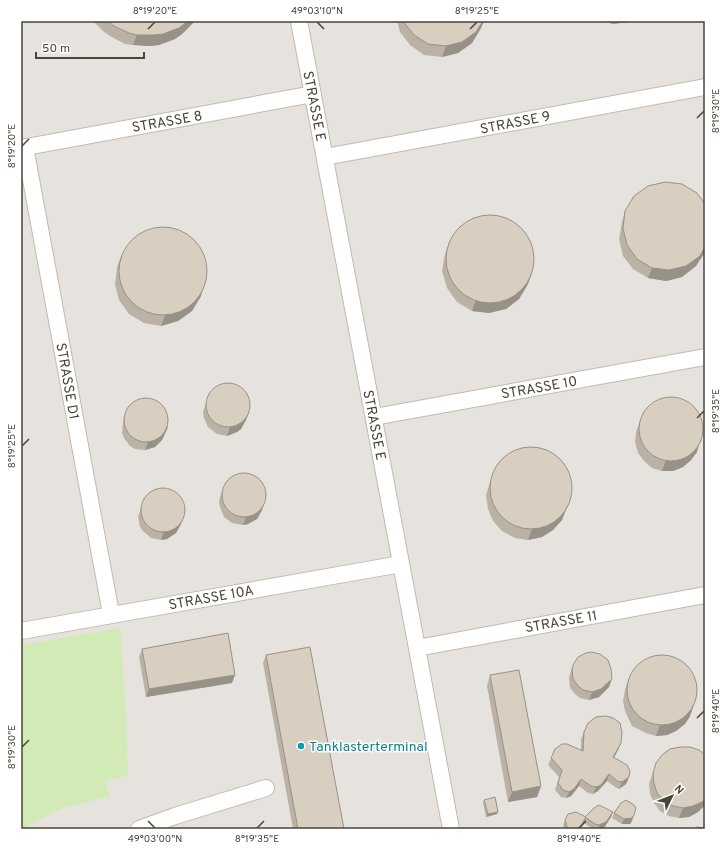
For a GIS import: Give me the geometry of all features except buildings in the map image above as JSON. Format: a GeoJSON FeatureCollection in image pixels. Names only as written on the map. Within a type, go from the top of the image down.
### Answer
{"type":"FeatureCollection","features":[{"type":"Feature","properties":{"kind":"lane","name":"STRASSE E"},"geometry":{"type":"LineString","coordinates":[[299,21],[451,829]]}},
{"type":"Feature","properties":{"kind":"lane","name":"STRASSE 9"},"geometry":{"type":"LineString","coordinates":[[325,157],[705,87]]}},
{"type":"Feature","properties":{"kind":"lane","name":"STRASSE 8"},"geometry":{"type":"LineString","coordinates":[[23,147],[313,94]]}},
{"type":"Feature","properties":{"kind":"lane","name":"STRASSE D1"},"geometry":{"type":"LineString","coordinates":[[23,147],[111,614]]}},
{"type":"Feature","properties":{"kind":"lane","name":"STRASSE 10"},"geometry":{"type":"LineString","coordinates":[[374,417],[705,357]]}},
{"type":"Feature","properties":{"kind":"lane","name":"STRASSE 10A"},"geometry":{"type":"LineString","coordinates":[[21,631],[401,564]]}},
{"type":"Feature","properties":{"kind":"lane","name":"STRASSE 11"},"geometry":{"type":"LineString","coordinates":[[417,648],[705,595]]}},
{"type":"Feature","properties":{"kind":"lane"},"geometry":{"type":"LineString","coordinates":[[139,829],[175,816],[266,788]]}},
{"type":"Feature","properties":{"kind":"shaded area"},"geometry":{"type":"Polygon","coordinates":[[[21,21],[705,21],[705,829],[21,829],[21,21]]]}},
{"type":"Feature","properties":{"kind":"green space"},"geometry":{"type":"Polygon","coordinates":[[[120,628],[126,715],[128,775],[105,782],[110,796],[60,809],[21,829],[21,645],[120,628]]]}},
{"type":"Feature","properties":{"kind":"place","name":"Tanklasterterminal"},"geometry":{"type":"Point","coordinates":[301,746]}}]}
